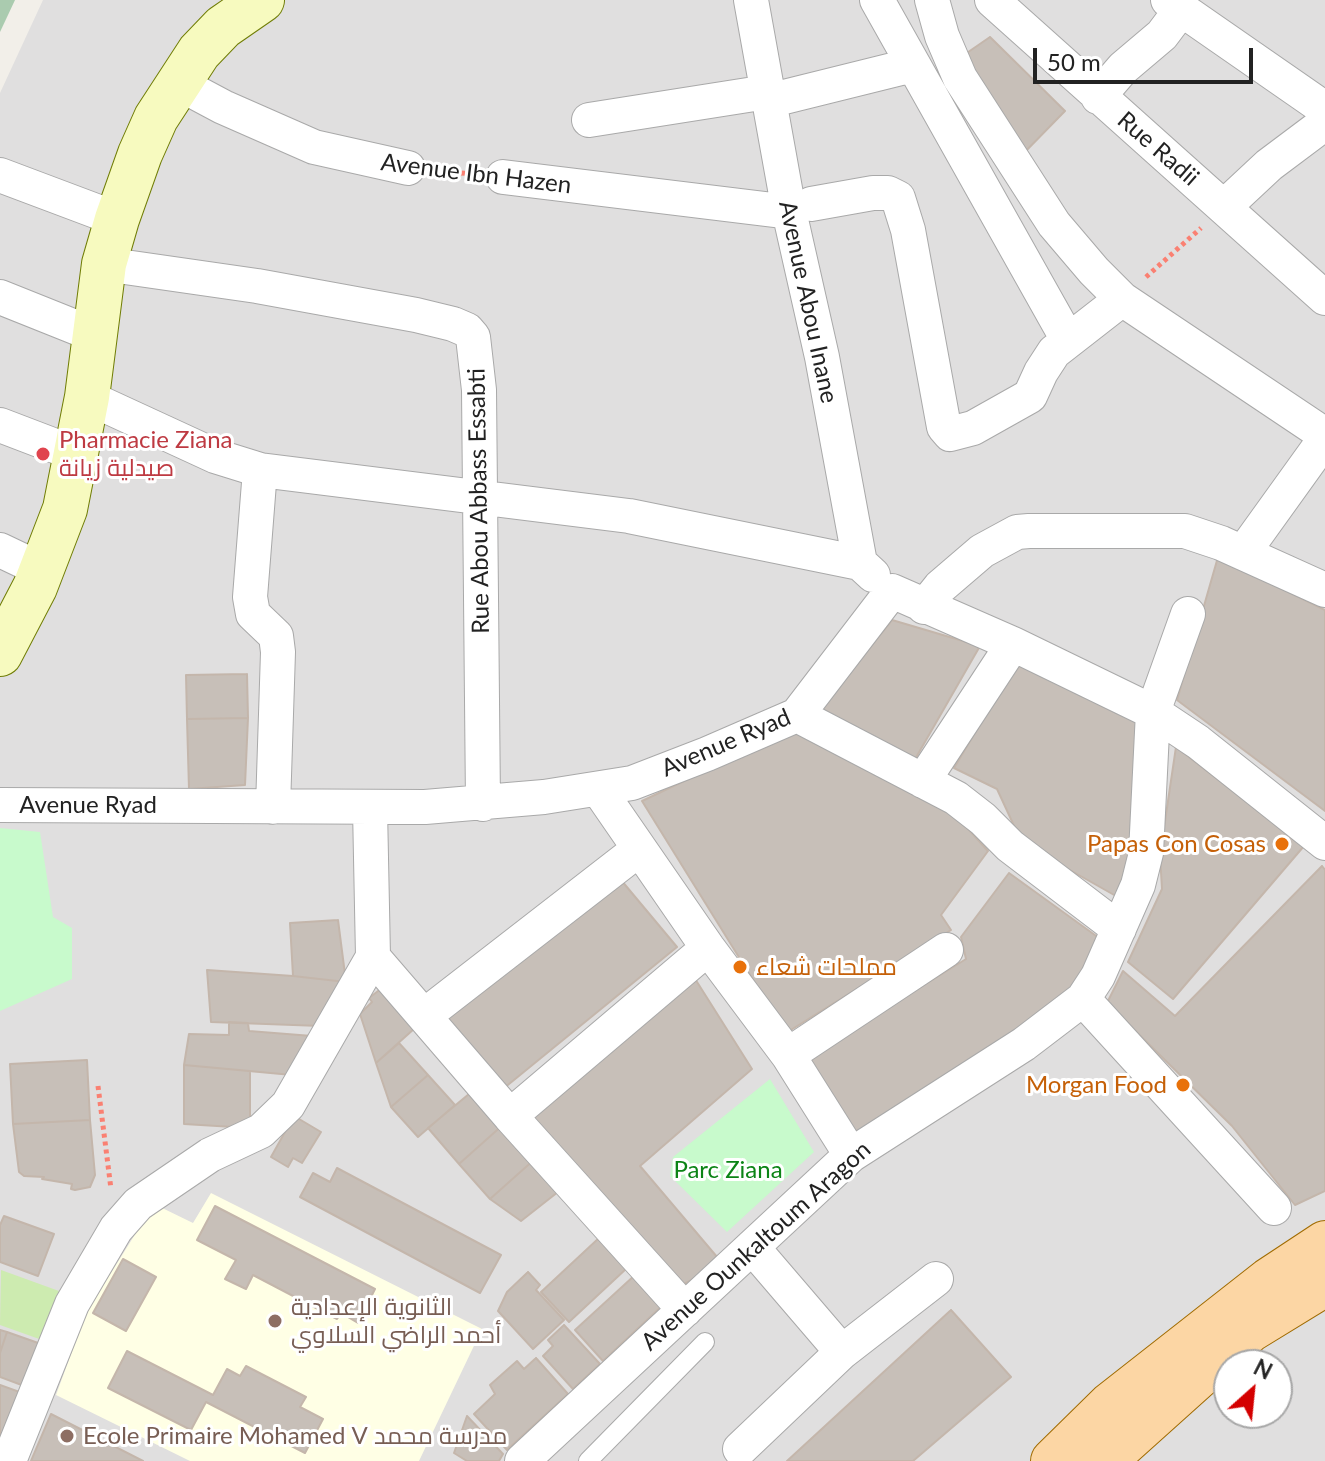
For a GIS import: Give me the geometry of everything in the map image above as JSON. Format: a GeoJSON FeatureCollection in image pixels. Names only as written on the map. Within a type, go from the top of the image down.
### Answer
{"type":"FeatureCollection","features":[{"type":"Feature","properties":{"kind":"main road"},"geometry":{"type":"LineString","coordinates":[[1053,1461],[1111,1404],[1269,1280],[1325,1243]]}},
{"type":"Feature","properties":{"kind":"main road"},"geometry":{"type":"LineString","coordinates":[[1104,1461],[1250,1330],[1325,1284]]}},
{"type":"Feature","properties":{"kind":"street"},"geometry":{"type":"LineString","coordinates":[[0,654],[42,570],[65,509],[87,397],[104,264],[140,154],[156,118],[199,52],[223,27],[262,0]]}},
{"type":"Feature","properties":{"kind":"street"},"geometry":{"type":"LineString","coordinates":[[877,0],[1068,340],[1122,299]]}},
{"type":"Feature","properties":{"kind":"street"},"geometry":{"type":"LineString","coordinates":[[932,0],[942,36],[960,78],[1054,224],[1122,299],[1325,437],[1243,553]]}},
{"type":"Feature","properties":{"kind":"street","name":"Rue Radii"},"geometry":{"type":"LineString","coordinates":[[992,0],[1325,298]]}},
{"type":"Feature","properties":{"kind":"street","name":"Avenue Abou Inane"},"geometry":{"type":"LineString","coordinates":[[758,2],[768,97],[800,208],[822,357],[860,563]]}},
{"type":"Feature","properties":{"kind":"street"},"geometry":{"type":"LineString","coordinates":[[1098,97],[1123,68],[1162,35],[1174,5],[1325,109]]}},
{"type":"Feature","properties":{"kind":"street"},"geometry":{"type":"LineString","coordinates":[[589,120],[768,97],[913,65]]}},
{"type":"Feature","properties":{"kind":"street","name":"Avenue Ibn Hazen"},"geometry":{"type":"LineString","coordinates":[[178,83],[263,126],[314,147],[338,155],[408,168]]}},
{"type":"Feature","properties":{"kind":"street"},"geometry":{"type":"LineString","coordinates":[[1224,207],[1269,165],[1325,123]]}},
{"type":"Feature","properties":{"kind":"street"},"geometry":{"type":"LineString","coordinates":[[0,175],[117,219]]}},
{"type":"Feature","properties":{"kind":"street","name":"Avenue Ibn Hazen"},"geometry":{"type":"LineString","coordinates":[[503,177],[800,208],[873,193],[888,193],[898,198],[908,230],[944,427],[950,434],[973,428],[1030,396],[1048,361],[1068,340]]}},
{"type":"Feature","properties":{"kind":"street","name":"Rue Abou Abbass Essabti"},"geometry":{"type":"LineString","coordinates":[[104,264],[344,302],[453,324],[467,330],[473,337],[476,355],[483,804]]}},
{"type":"Feature","properties":{"kind":"street"},"geometry":{"type":"LineString","coordinates":[[0,297],[95,335]]}},
{"type":"Feature","properties":{"kind":"street"},"geometry":{"type":"LineString","coordinates":[[87,397],[215,456],[260,470],[629,516],[860,563],[892,591],[1013,644],[1153,712],[1198,742],[1325,843]]}},
{"type":"Feature","properties":{"kind":"street"},"geometry":{"type":"LineString","coordinates":[[0,425],[76,454]]}},
{"type":"Feature","properties":{"kind":"street"},"geometry":{"type":"LineString","coordinates":[[260,470],[250,597],[253,614],[276,636],[278,652],[273,807]]}},
{"type":"Feature","properties":{"kind":"street"},"geometry":{"type":"LineString","coordinates":[[924,607],[940,587],[982,551],[1017,532],[1185,531],[1325,590]]}},
{"type":"Feature","properties":{"kind":"street"},"geometry":{"type":"LineString","coordinates":[[0,550],[42,570]]}},
{"type":"Feature","properties":{"kind":"street","name":"Avenue Ryad"},"geometry":{"type":"LineString","coordinates":[[0,805],[370,808],[483,804],[632,783],[797,715],[892,591]]}},
{"type":"Feature","properties":{"kind":"street","name":"Avenue Ounkaltoum Aragon"},"geometry":{"type":"LineString","coordinates":[[522,1461],[851,1155],[1024,1044],[1083,999],[1098,976],[1138,885],[1146,853],[1153,712],[1188,614]]}},
{"type":"Feature","properties":{"kind":"street"},"geometry":{"type":"LineString","coordinates":[[923,781],[1013,644]]}},
{"type":"Feature","properties":{"kind":"street"},"geometry":{"type":"LineString","coordinates":[[797,715],[956,798],[1020,855],[1119,929]]}},
{"type":"Feature","properties":{"kind":"street"},"geometry":{"type":"LineString","coordinates":[[599,790],[638,850],[788,1055],[851,1155]]}},
{"type":"Feature","properties":{"kind":"street"},"geometry":{"type":"LineString","coordinates":[[9,1461],[66,1316],[116,1229],[147,1197],[210,1155],[261,1131],[288,1105],[373,957],[370,808]]}},
{"type":"Feature","properties":{"kind":"street"},"geometry":{"type":"LineString","coordinates":[[424,1016],[638,850]]}},
{"type":"Feature","properties":{"kind":"street"},"geometry":{"type":"LineString","coordinates":[[510,1116],[708,948]]}},
{"type":"Feature","properties":{"kind":"street"},"geometry":{"type":"LineString","coordinates":[[788,1055],[946,950]]}},
{"type":"Feature","properties":{"kind":"street"},"geometry":{"type":"LineString","coordinates":[[373,957],[510,1116],[685,1310]]}},
{"type":"Feature","properties":{"kind":"street"},"geometry":{"type":"LineString","coordinates":[[1083,999],[1274,1208]]}},
{"type":"Feature","properties":{"kind":"street"},"geometry":{"type":"LineString","coordinates":[[752,1247],[842,1352]]}},
{"type":"Feature","properties":{"kind":"street"},"geometry":{"type":"LineString","coordinates":[[740,1449],[842,1352],[936,1279]]}},
{"type":"Feature","properties":{"kind":"lane"},"geometry":{"type":"LineString","coordinates":[[588,1461],[705,1342]]}},
{"type":"Feature","properties":{"kind":"path","name":"Avenue Ibn Hazen"},"geometry":{"type":"LineString","coordinates":[[408,168],[503,177]]}},
{"type":"Feature","properties":{"kind":"path"},"geometry":{"type":"LineString","coordinates":[[1122,299],[1224,207]]}},
{"type":"Feature","properties":{"kind":"path"},"geometry":{"type":"LineString","coordinates":[[98,1086],[116,1229]]}},
{"type":"Feature","properties":{"kind":"shaded area"},"geometry":{"type":"Polygon","coordinates":[[[0,0],[15,0],[0,32],[0,0]]]}},
{"type":"Feature","properties":{"kind":"shaded area"},"geometry":{"type":"Polygon","coordinates":[[[43,0],[1325,0],[1325,1461],[0,1461],[0,93],[43,0]]]}},
{"type":"Feature","properties":{"kind":"shaded area","name":"الثانوية الإعدادية أحمد الراضي السلاوي"},"geometry":{"type":"Polygon","coordinates":[[[211,1193],[482,1329],[419,1461],[190,1461],[56,1395],[86,1313],[154,1204],[193,1223],[211,1193]]]}},
{"type":"Feature","properties":{"kind":"green space"},"geometry":{"type":"Polygon","coordinates":[[[0,828],[40,832],[53,917],[72,928],[72,979],[0,1011],[0,828]]]}},
{"type":"Feature","properties":{"kind":"green space","name":"Parc Ziana"},"geometry":{"type":"Polygon","coordinates":[[[770,1079],[814,1152],[727,1232],[670,1176],[673,1157],[770,1079]]]}},
{"type":"Feature","properties":{"kind":"green space"},"geometry":{"type":"Polygon","coordinates":[[[1,1270],[59,1291],[42,1340],[0,1325],[1,1270]]]}},
{"type":"Feature","properties":{"kind":"building"},"geometry":{"type":"Polygon","coordinates":[[[990,37],[1065,111],[1018,159],[961,57],[990,37]]]}},
{"type":"Feature","properties":{"kind":"building"},"geometry":{"type":"Polygon","coordinates":[[[1218,557],[1325,610],[1325,811],[1177,700],[1218,557]]]}},
{"type":"Feature","properties":{"kind":"building"},"geometry":{"type":"Polygon","coordinates":[[[892,620],[980,646],[914,761],[817,713],[892,620]]]}},
{"type":"Feature","properties":{"kind":"building"},"geometry":{"type":"Polygon","coordinates":[[[1019,659],[1146,716],[1123,900],[1022,843],[997,789],[954,768],[1019,659]]]}},
{"type":"Feature","properties":{"kind":"building"},"geometry":{"type":"Polygon","coordinates":[[[247,674],[248,718],[187,719],[186,675],[247,674]]]}},
{"type":"Feature","properties":{"kind":"building"},"geometry":{"type":"Polygon","coordinates":[[[248,718],[245,785],[189,789],[187,719],[248,718]]]}},
{"type":"Feature","properties":{"kind":"building"},"geometry":{"type":"Polygon","coordinates":[[[796,728],[952,811],[988,851],[941,915],[951,930],[786,1033],[642,801],[796,728]]]}},
{"type":"Feature","properties":{"kind":"building"},"geometry":{"type":"Polygon","coordinates":[[[1176,747],[1304,846],[1173,999],[1128,962],[1162,889],[1160,855],[1176,747]]]}},
{"type":"Feature","properties":{"kind":"building"},"geometry":{"type":"Polygon","coordinates":[[[1322,866],[1325,870],[1325,1191],[1295,1205],[1232,1126],[1107,1003],[1123,971],[1175,1016],[1322,866]]]}},
{"type":"Feature","properties":{"kind":"building"},"geometry":{"type":"Polygon","coordinates":[[[1009,873],[1099,938],[1069,995],[862,1142],[806,1058],[966,959],[961,937],[1009,873]]]}},
{"type":"Feature","properties":{"kind":"building"},"geometry":{"type":"Polygon","coordinates":[[[616,874],[677,947],[498,1093],[446,1019],[616,874]]]}},
{"type":"Feature","properties":{"kind":"building"},"geometry":{"type":"Polygon","coordinates":[[[338,920],[346,982],[293,976],[290,923],[338,920]]]}},
{"type":"Feature","properties":{"kind":"building"},"geometry":{"type":"Polygon","coordinates":[[[207,970],[346,982],[321,1026],[211,1022],[207,970]]]}},
{"type":"Feature","properties":{"kind":"building"},"geometry":{"type":"Polygon","coordinates":[[[692,974],[752,1069],[640,1166],[723,1264],[680,1286],[525,1117],[692,974]]]}},
{"type":"Feature","properties":{"kind":"building"},"geometry":{"type":"Polygon","coordinates":[[[382,988],[415,1028],[376,1063],[360,1014],[372,1002],[369,998],[382,988]]]}},
{"type":"Feature","properties":{"kind":"building"},"geometry":{"type":"Polygon","coordinates":[[[229,1022],[248,1023],[249,1031],[312,1036],[292,1075],[184,1065],[189,1034],[229,1035],[229,1022]]]}},
{"type":"Feature","properties":{"kind":"building"},"geometry":{"type":"Polygon","coordinates":[[[399,1043],[428,1075],[391,1107],[376,1063],[399,1043]]]}},
{"type":"Feature","properties":{"kind":"building"},"geometry":{"type":"Polygon","coordinates":[[[87,1060],[90,1120],[13,1124],[10,1064],[87,1060]]]}},
{"type":"Feature","properties":{"kind":"building"},"geometry":{"type":"Polygon","coordinates":[[[184,1065],[250,1071],[250,1128],[184,1124],[184,1065]]]}},
{"type":"Feature","properties":{"kind":"building"},"geometry":{"type":"Polygon","coordinates":[[[428,1075],[455,1105],[418,1137],[391,1107],[428,1075]]]}},
{"type":"Feature","properties":{"kind":"building"},"geometry":{"type":"Polygon","coordinates":[[[475,1089],[505,1123],[459,1164],[428,1128],[475,1089]]]}},
{"type":"Feature","properties":{"kind":"building"},"geometry":{"type":"Polygon","coordinates":[[[294,1116],[321,1132],[302,1163],[293,1158],[288,1167],[271,1157],[294,1116]]]}},
{"type":"Feature","properties":{"kind":"building"},"geometry":{"type":"Polygon","coordinates":[[[90,1120],[95,1175],[90,1187],[75,1190],[71,1189],[72,1184],[24,1176],[19,1172],[13,1124],[90,1120]]]}},
{"type":"Feature","properties":{"kind":"building"},"geometry":{"type":"Polygon","coordinates":[[[505,1123],[536,1158],[490,1199],[459,1164],[505,1123]]]}},
{"type":"Feature","properties":{"kind":"building"},"geometry":{"type":"Polygon","coordinates":[[[536,1158],[563,1188],[521,1221],[490,1199],[536,1158]]]}},
{"type":"Feature","properties":{"kind":"building"},"geometry":{"type":"Polygon","coordinates":[[[337,1168],[501,1255],[480,1293],[300,1197],[313,1173],[330,1182],[337,1168]]]}},
{"type":"Feature","properties":{"kind":"building"},"geometry":{"type":"Polygon","coordinates":[[[215,1206],[375,1289],[358,1323],[341,1313],[337,1319],[253,1275],[246,1289],[225,1279],[236,1260],[197,1240],[215,1206]]]}},
{"type":"Feature","properties":{"kind":"building"},"geometry":{"type":"Polygon","coordinates":[[[4,1216],[54,1234],[38,1276],[0,1262],[0,1225],[4,1216]]]}},
{"type":"Feature","properties":{"kind":"building"},"geometry":{"type":"Polygon","coordinates":[[[599,1238],[627,1268],[569,1322],[541,1292],[599,1238]]]}},
{"type":"Feature","properties":{"kind":"building"},"geometry":{"type":"Polygon","coordinates":[[[123,1259],[156,1277],[126,1331],[93,1313],[123,1259]]]}},
{"type":"Feature","properties":{"kind":"building"},"geometry":{"type":"Polygon","coordinates":[[[528,1272],[540,1285],[536,1290],[564,1320],[533,1349],[498,1311],[507,1292],[528,1272]]]}},
{"type":"Feature","properties":{"kind":"building"},"geometry":{"type":"Polygon","coordinates":[[[635,1275],[663,1305],[603,1361],[575,1330],[635,1275]]]}},
{"type":"Feature","properties":{"kind":"building"},"geometry":{"type":"Polygon","coordinates":[[[951,1310],[1011,1377],[913,1461],[787,1461],[951,1310]]]}},
{"type":"Feature","properties":{"kind":"building"},"geometry":{"type":"Polygon","coordinates":[[[564,1325],[600,1364],[573,1389],[543,1356],[553,1346],[548,1340],[564,1325]]]}},
{"type":"Feature","properties":{"kind":"building"},"geometry":{"type":"Polygon","coordinates":[[[0,1330],[7,1332],[0,1353],[0,1330]]]}},
{"type":"Feature","properties":{"kind":"building"},"geometry":{"type":"Polygon","coordinates":[[[7,1332],[41,1344],[27,1387],[0,1377],[0,1353],[7,1332]]]}},
{"type":"Feature","properties":{"kind":"building"},"geometry":{"type":"Polygon","coordinates":[[[127,1351],[213,1395],[227,1369],[240,1376],[246,1366],[306,1397],[300,1407],[323,1419],[305,1453],[206,1402],[191,1430],[108,1388],[127,1351]]]}},
{"type":"Feature","properties":{"kind":"building"},"geometry":{"type":"Polygon","coordinates":[[[536,1358],[568,1394],[507,1450],[474,1414],[495,1394],[490,1385],[517,1361],[524,1369],[536,1358]]]}},
{"type":"Feature","properties":{"kind":"building"},"geometry":{"type":"Polygon","coordinates":[[[0,1385],[25,1394],[0,1442],[0,1385]]]}},
{"type":"Feature","properties":{"kind":"building","name":"Ecole Primaire Mohamed V مدرسة محمد"},"geometry":{"type":"Polygon","coordinates":[[[51,1414],[143,1461],[31,1461],[51,1414]]]}},
{"type":"Feature","properties":{"kind":"building"},"geometry":{"type":"Polygon","coordinates":[[[467,1416],[503,1454],[499,1461],[467,1461],[454,1453],[467,1416]]]}},
{"type":"Feature","properties":{"kind":"place","name":"Pharmacie Ziana صيدلية زيانة"},"geometry":{"type":"Point","coordinates":[43,454]}},
{"type":"Feature","properties":{"kind":"place","name":"Papas Con Cosas"},"geometry":{"type":"Point","coordinates":[1282,844]}},
{"type":"Feature","properties":{"kind":"place","name":"مملحات شعاء"},"geometry":{"type":"Point","coordinates":[740,967]}},
{"type":"Feature","properties":{"kind":"place","name":"Morgan Food"},"geometry":{"type":"Point","coordinates":[1183,1085]}},
{"type":"Feature","properties":{"kind":"place","name":"الثانوية الإعدادية أحمد الراضي السلاوي"},"geometry":{"type":"Point","coordinates":[275,1321]}},
{"type":"Feature","properties":{"kind":"place","name":"Ecole Primaire Mohamed V مدرسة محمد"},"geometry":{"type":"Point","coordinates":[67,1436]}}]}
